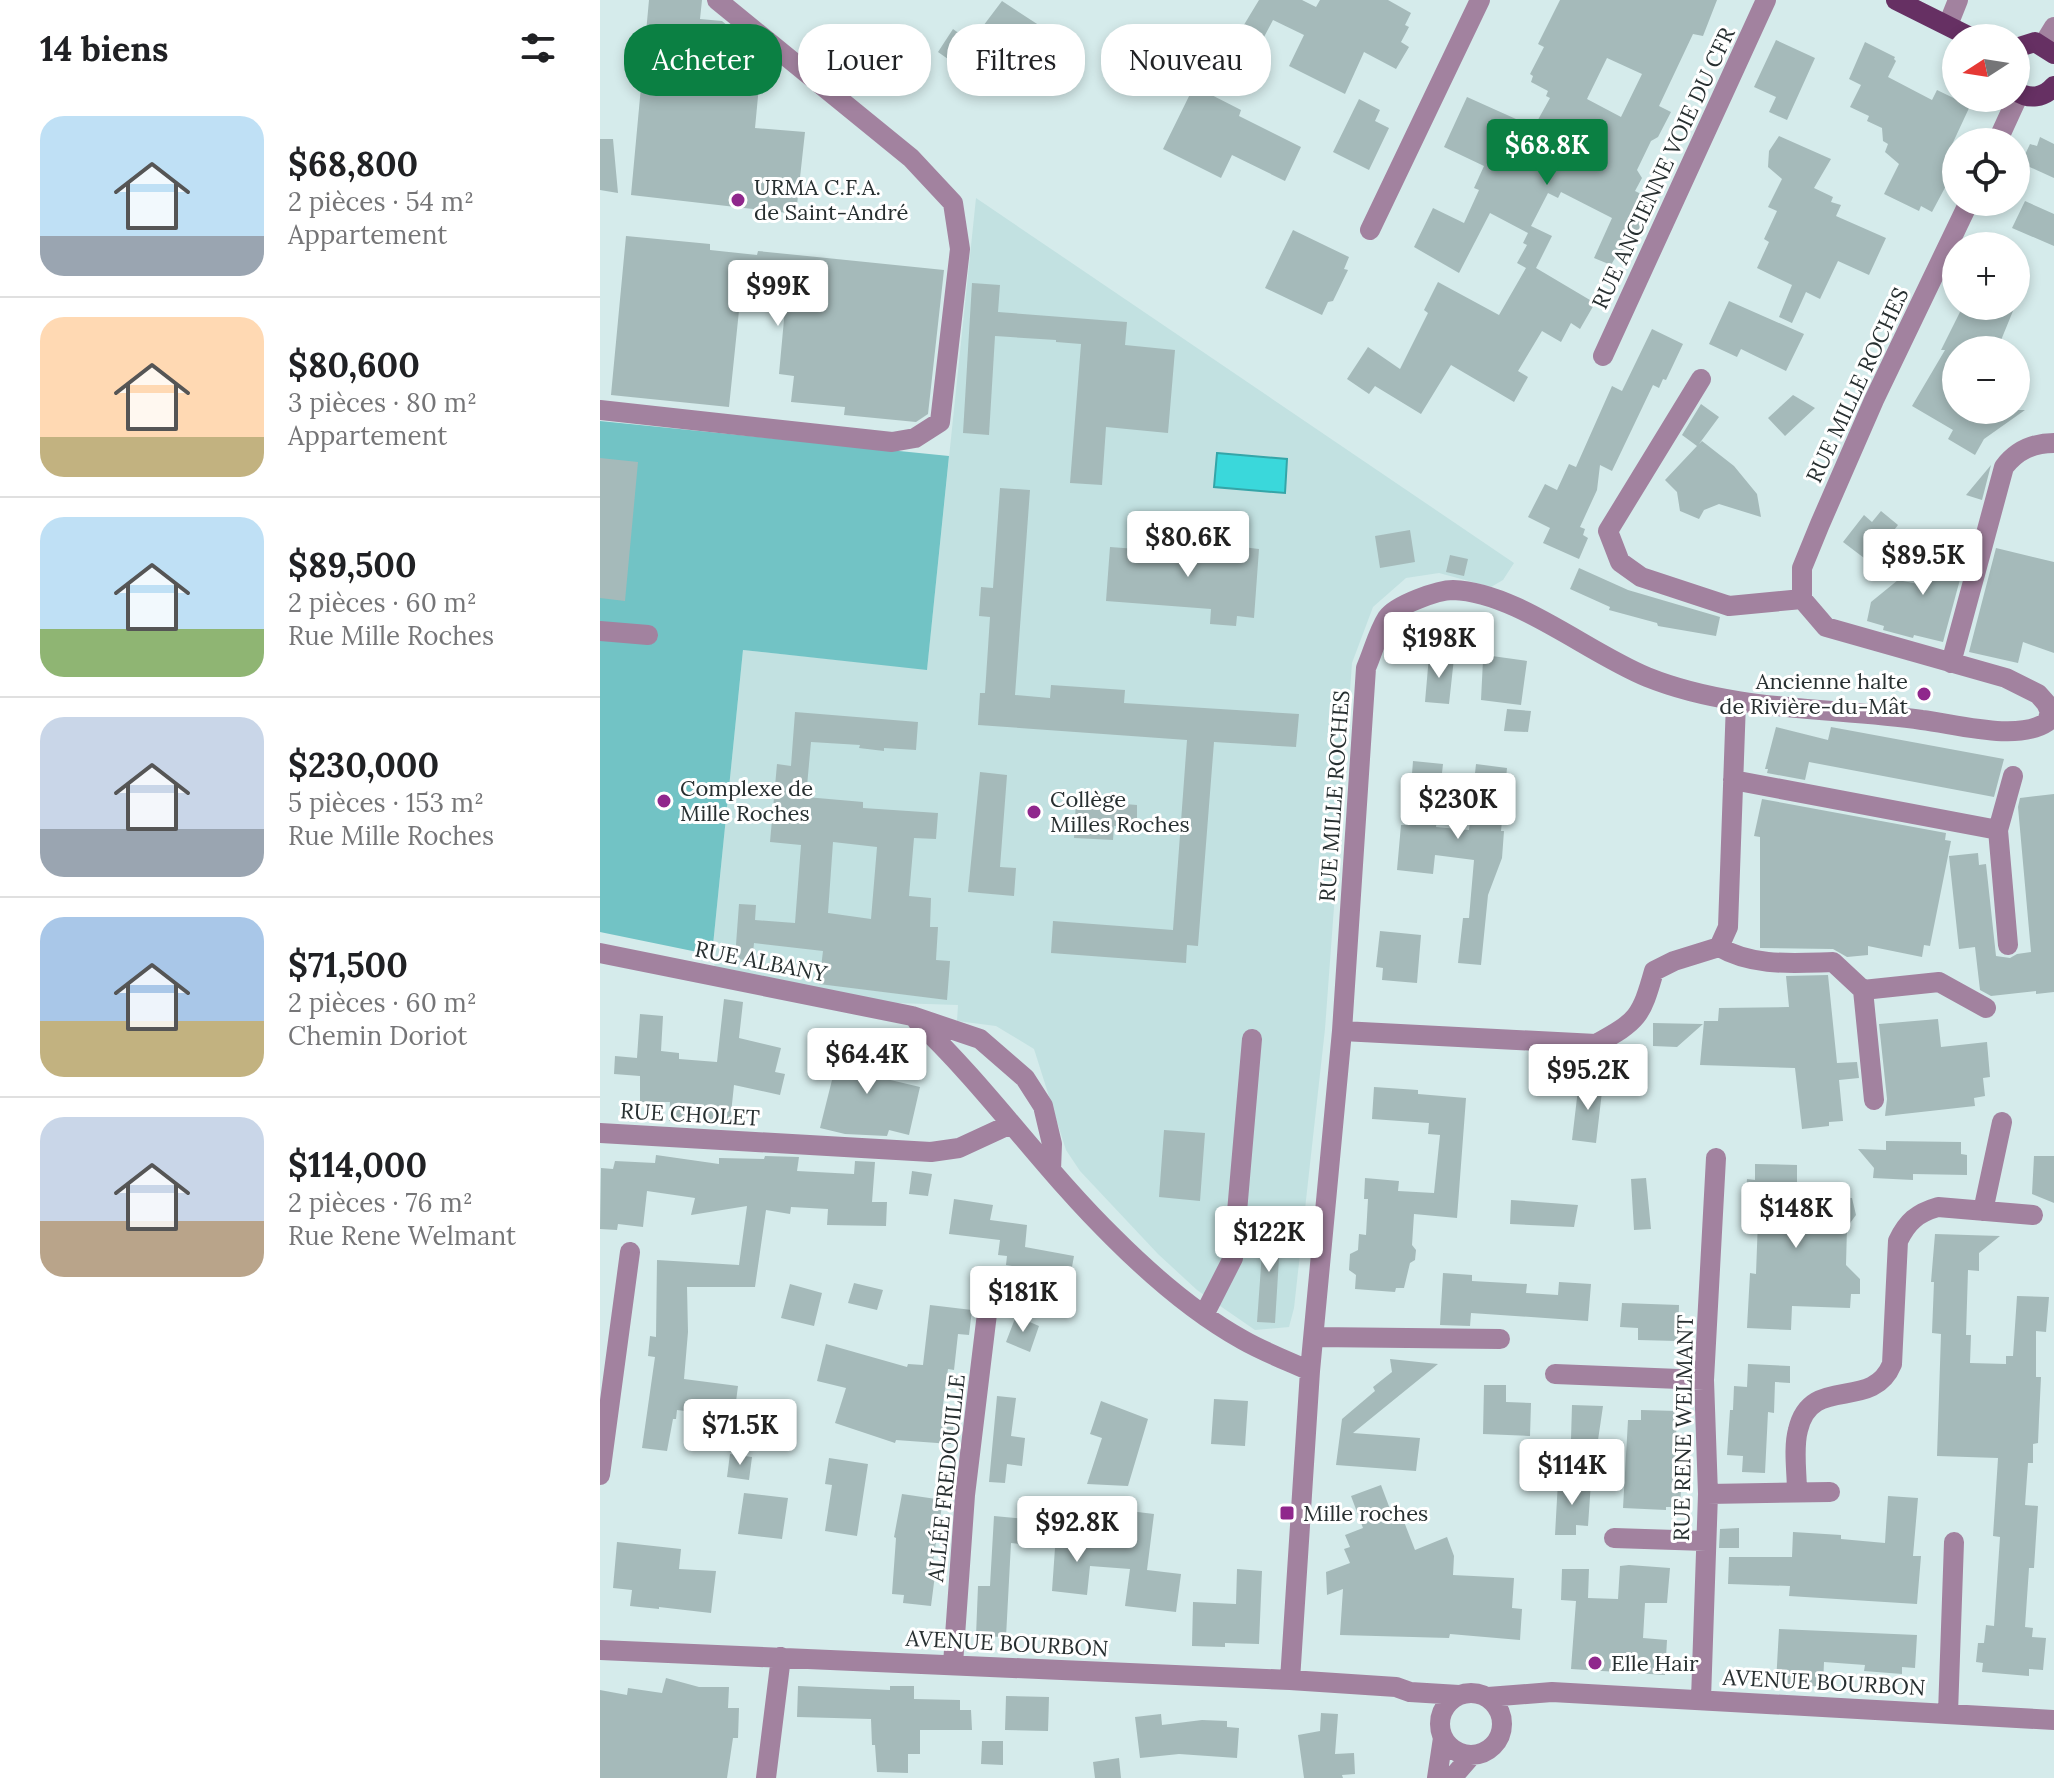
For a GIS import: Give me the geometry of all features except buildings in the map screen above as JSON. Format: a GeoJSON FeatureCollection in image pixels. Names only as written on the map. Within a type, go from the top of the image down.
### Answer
{"type":"FeatureCollection","features":[{"type":"Feature","properties":{"kind":"main road"},"geometry":{"type":"LineString","coordinates":[[1896,0],[1946,24]]}},
{"type":"Feature","properties":{"kind":"main road"},"geometry":{"type":"LineString","coordinates":[[2030,43],[2050,42]]}},
{"type":"Feature","properties":{"kind":"main road"},"geometry":{"type":"LineString","coordinates":[[2030,96],[2043,95],[2054,86]]}},
{"type":"Feature","properties":{"kind":"street"},"geometry":{"type":"LineString","coordinates":[[600,410],[892,442],[915,438],[940,422],[960,249],[953,203],[911,158],[717,0]]}},
{"type":"Feature","properties":{"kind":"street"},"geometry":{"type":"LineString","coordinates":[[1370,230],[1480,0]]}},
{"type":"Feature","properties":{"kind":"street","name":"RUE ANCIENNE VOIE DU CFR"},"geometry":{"type":"LineString","coordinates":[[1603,356],[1766,0]]}},
{"type":"Feature","properties":{"kind":"street"},"geometry":{"type":"LineString","coordinates":[[1948,24],[1958,0]]}},
{"type":"Feature","properties":{"kind":"street","name":"RUE MILLE ROCHES"},"geometry":{"type":"LineString","coordinates":[[1290,1680],[1310,1371],[1342,1031],[1366,668],[1389,615],[1419,598],[1451,590],[1493,596],[1647,677],[1736,702],[1878,713],[2006,731],[2035,731],[2047,722],[2051,710],[2038,694],[2006,678],[1826,627],[1802,599],[1802,568],[1820,524],[1874,400],[1962,216]]}},
{"type":"Feature","properties":{"kind":"street"},"geometry":{"type":"LineString","coordinates":[[1701,379],[1608,531],[1620,562],[1641,577],[1729,606],[1802,599]]}},
{"type":"Feature","properties":{"kind":"street"},"geometry":{"type":"LineString","coordinates":[[1951,663],[2004,467],[2012,456],[2026,448],[2054,443]]}},
{"type":"Feature","properties":{"kind":"street"},"geometry":{"type":"LineString","coordinates":[[600,631],[648,635]]}},
{"type":"Feature","properties":{"kind":"street"},"geometry":{"type":"LineString","coordinates":[[1342,1031],[1596,1044],[1629,1026],[1645,1003],[1654,971],[1674,961],[1719,947],[1728,927],[1736,702]]}},
{"type":"Feature","properties":{"kind":"street"},"geometry":{"type":"LineString","coordinates":[[2008,945],[1998,830],[2013,776]]}},
{"type":"Feature","properties":{"kind":"street"},"geometry":{"type":"LineString","coordinates":[[1733,780],[1998,830]]}},
{"type":"Feature","properties":{"kind":"street"},"geometry":{"type":"LineString","coordinates":[[1719,947],[1737,958],[1755,961],[1833,962],[1863,990],[1874,1100]]}},
{"type":"Feature","properties":{"kind":"street","name":"RUE ALBANY"},"geometry":{"type":"LineString","coordinates":[[600,953],[912,1016],[980,1039],[1025,1078],[1043,1106],[1052,1144],[1051,1170]]}},
{"type":"Feature","properties":{"kind":"street"},"geometry":{"type":"LineString","coordinates":[[1863,990],[1939,982],[1986,1008]]}},
{"type":"Feature","properties":{"kind":"street"},"geometry":{"type":"LineString","coordinates":[[912,1016],[938,1041],[1113,1237],[1152,1273],[1204,1315],[1244,1341],[1310,1371]]}},
{"type":"Feature","properties":{"kind":"street"},"geometry":{"type":"LineString","coordinates":[[1204,1315],[1233,1258],[1252,1039]]}},
{"type":"Feature","properties":{"kind":"street"},"geometry":{"type":"LineString","coordinates":[[1983,1211],[2002,1122]]}},
{"type":"Feature","properties":{"kind":"street","name":"RUE CHOLET"},"geometry":{"type":"LineString","coordinates":[[600,1133],[931,1152],[959,1148],[1011,1124]]}},
{"type":"Feature","properties":{"kind":"street","name":"RUE RENE WELMANT"},"geometry":{"type":"LineString","coordinates":[[1701,1699],[1708,1494],[1704,1380],[1716,1158]]}},
{"type":"Feature","properties":{"kind":"street"},"geometry":{"type":"LineString","coordinates":[[1797,1492],[1797,1430],[1804,1415],[1825,1397],[1839,1392],[1872,1389],[1888,1375],[1892,1364],[1898,1241],[1906,1225],[1924,1211],[1938,1207],[2033,1215]]}},
{"type":"Feature","properties":{"kind":"street"},"geometry":{"type":"LineString","coordinates":[[600,1475],[630,1252]]}},
{"type":"Feature","properties":{"kind":"street","name":"ALLÉE FREDOUILLE"},"geometry":{"type":"LineString","coordinates":[[953,1664],[965,1495],[989,1297]]}},
{"type":"Feature","properties":{"kind":"street"},"geometry":{"type":"LineString","coordinates":[[1315,1337],[1500,1339]]}},
{"type":"Feature","properties":{"kind":"street"},"geometry":{"type":"LineString","coordinates":[[1555,1374],[1704,1380]]}},
{"type":"Feature","properties":{"kind":"street"},"geometry":{"type":"LineString","coordinates":[[1708,1494],[1830,1492]]}},
{"type":"Feature","properties":{"kind":"street"},"geometry":{"type":"LineString","coordinates":[[1614,1538],[1706,1541]]}},
{"type":"Feature","properties":{"kind":"street"},"geometry":{"type":"LineString","coordinates":[[1948,1713],[1954,1542]]}},
{"type":"Feature","properties":{"kind":"street","name":"AVENUE BOURBON"},"geometry":{"type":"LineString","coordinates":[[600,1650],[1290,1680],[1459,1695]]}},
{"type":"Feature","properties":{"kind":"street"},"geometry":{"type":"LineString","coordinates":[[766,1778],[781,1657]]}},
{"type":"Feature","properties":{"kind":"street"},"geometry":{"type":"LineString","coordinates":[[1410,1692],[1458,1753],[1472,1755],[1489,1750],[1515,1715],[1544,1694]]}},
{"type":"Feature","properties":{"kind":"street"},"geometry":{"type":"LineString","coordinates":[[1437,1778],[1444,1708],[1459,1695],[1469,1692],[1488,1697],[1501,1713],[1502,1733]]}},
{"type":"Feature","properties":{"kind":"street","name":"AVENUE BOURBON"},"geometry":{"type":"LineString","coordinates":[[1488,1697],[1544,1694],[1701,1699],[2054,1720]]}},
{"type":"Feature","properties":{"kind":"street"},"geometry":{"type":"LineString","coordinates":[[1452,1778],[1472,1755]]}},
{"type":"Feature","properties":{"kind":"shaded area","name":"Collège Milles Roches"},"geometry":{"type":"Polygon","coordinates":[[[976,198],[1514,563],[1503,580],[1491,587],[1439,573],[1406,578],[1373,607],[1352,663],[1325,1029],[1294,1308],[1289,1327],[1255,1330],[1197,1290],[1158,1254],[1080,1171],[1066,1150],[1034,1049],[996,1026],[957,1021],[958,1005],[895,1003],[715,968],[712,955],[743,650],[927,669],[976,198]]]}},
{"type":"Feature","properties":{"kind":"shaded area","name":"Complexe de Mille Roches"},"geometry":{"type":"Polygon","coordinates":[[[600,421],[949,456],[927,670],[743,650],[712,955],[600,932],[600,421]]]}},
{"type":"Feature","properties":{"kind":"shaded area"},"geometry":{"type":"Polygon","coordinates":[[[1217,453],[1287,459],[1285,493],[1214,487],[1217,453]]]}},
{"type":"Feature","properties":{"kind":"place","name":"URMA C.F.A. de Saint-André"},"geometry":{"type":"Point","coordinates":[738,200]}},
{"type":"Feature","properties":{"kind":"place","name":"Ancienne halte de Rivière-du-Mât"},"geometry":{"type":"Point","coordinates":[1924,694]}},
{"type":"Feature","properties":{"kind":"place","name":"Complexe de Mille Roches"},"geometry":{"type":"Point","coordinates":[664,801]}},
{"type":"Feature","properties":{"kind":"place","name":"Collège Milles Roches"},"geometry":{"type":"Point","coordinates":[1034,812]}},
{"type":"Feature","properties":{"kind":"place","name":"Mille roches"},"geometry":{"type":"Point","coordinates":[1287,1513]}},
{"type":"Feature","properties":{"kind":"place","name":"Elle Hair"},"geometry":{"type":"Point","coordinates":[1595,1663]}}]}
